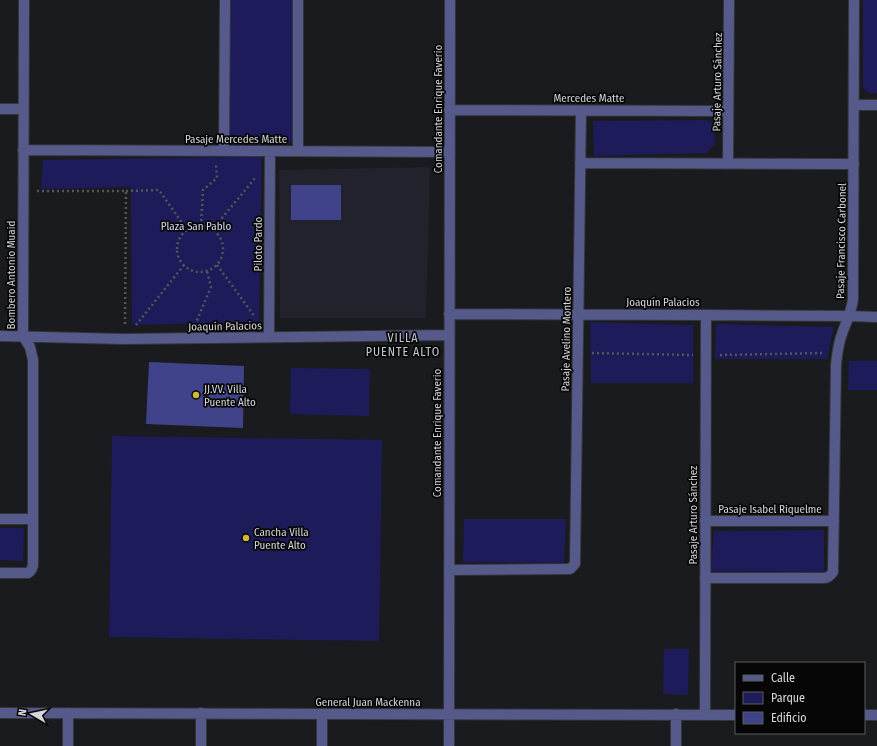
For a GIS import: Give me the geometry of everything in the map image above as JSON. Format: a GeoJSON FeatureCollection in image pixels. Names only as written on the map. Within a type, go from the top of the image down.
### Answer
{"type":"FeatureCollection","features":[{"type":"Feature","properties":{"kind":"street","name":"Bombero Antonio Muaid"},"geometry":{"type":"LineString","coordinates":[[0,573],[28,573],[33,568],[33,360],[30,347],[23,336],[24,0]]}},
{"type":"Feature","properties":{"kind":"street"},"geometry":{"type":"LineString","coordinates":[[219,151],[225,0]]}},
{"type":"Feature","properties":{"kind":"street"},"geometry":{"type":"LineString","coordinates":[[298,0],[298,151]]}},
{"type":"Feature","properties":{"kind":"street","name":"Comandante Enrique Faverio"},"geometry":{"type":"LineString","coordinates":[[449,746],[450,0]]}},
{"type":"Feature","properties":{"kind":"street","name":"Pasaje Arturo Sánchez"},"geometry":{"type":"LineString","coordinates":[[728,164],[729,0]]}},
{"type":"Feature","properties":{"kind":"street","name":"Pasaje Francisco Carbonel"},"geometry":{"type":"LineString","coordinates":[[705,578],[827,578],[833,572],[836,365],[837,353],[852,306],[853,298],[854,0]]}},
{"type":"Feature","properties":{"kind":"street"},"geometry":{"type":"LineString","coordinates":[[854,105],[877,105]]}},
{"type":"Feature","properties":{"kind":"street"},"geometry":{"type":"LineString","coordinates":[[0,108],[23,109]]}},
{"type":"Feature","properties":{"kind":"street","name":"Mercedes Matte"},"geometry":{"type":"LineString","coordinates":[[449,110],[728,111]]}},
{"type":"Feature","properties":{"kind":"street","name":"Pasaje Avelino Montero"},"geometry":{"type":"LineString","coordinates":[[449,570],[570,569],[576,561],[581,110]]}},
{"type":"Feature","properties":{"kind":"street","name":"Pasaje Mercedes Matte"},"geometry":{"type":"LineString","coordinates":[[23,150],[219,151],[270,156],[298,151],[450,152]]}},
{"type":"Feature","properties":{"kind":"street","name":"Piloto Pardo"},"geometry":{"type":"LineString","coordinates":[[269,337],[270,156]]}},
{"type":"Feature","properties":{"kind":"street"},"geometry":{"type":"LineString","coordinates":[[580,162],[854,164]]}},
{"type":"Feature","properties":{"kind":"street","name":"Joaquín Palacios"},"geometry":{"type":"LineString","coordinates":[[449,314],[877,317]]}},
{"type":"Feature","properties":{"kind":"street","name":"Pasaje Arturo Sánchez"},"geometry":{"type":"LineString","coordinates":[[705,715],[706,315]]}},
{"type":"Feature","properties":{"kind":"street","name":"Joaquín Palacios"},"geometry":{"type":"LineString","coordinates":[[0,336],[124,339],[449,335]]}},
{"type":"Feature","properties":{"kind":"street"},"geometry":{"type":"LineString","coordinates":[[0,519],[33,519]]}},
{"type":"Feature","properties":{"kind":"street","name":"Pasaje Isabel Riquelme"},"geometry":{"type":"LineString","coordinates":[[705,521],[834,521]]}},
{"type":"Feature","properties":{"kind":"street","name":"General Juan Mackenna"},"geometry":{"type":"LineString","coordinates":[[0,713],[735,715]]}},
{"type":"Feature","properties":{"kind":"street"},"geometry":{"type":"LineString","coordinates":[[68,713],[68,746]]}},
{"type":"Feature","properties":{"kind":"street"},"geometry":{"type":"LineString","coordinates":[[201,713],[201,746]]}},
{"type":"Feature","properties":{"kind":"street"},"geometry":{"type":"LineString","coordinates":[[322,714],[322,746]]}},
{"type":"Feature","properties":{"kind":"street"},"geometry":{"type":"LineString","coordinates":[[676,714],[676,746]]}},
{"type":"Feature","properties":{"kind":"street"},"geometry":{"type":"LineString","coordinates":[[865,715],[877,715]]}},
{"type":"Feature","properties":{"kind":"path"},"geometry":{"type":"LineString","coordinates":[[201,226],[203,190],[217,178],[219,151]]}},
{"type":"Feature","properties":{"kind":"path"},"geometry":{"type":"LineString","coordinates":[[212,230],[270,156]]}},
{"type":"Feature","properties":{"kind":"path"},"geometry":{"type":"LineString","coordinates":[[23,191],[159,190],[187,230]]}},
{"type":"Feature","properties":{"kind":"path"},"geometry":{"type":"LineString","coordinates":[[124,339],[126,191]]}},
{"type":"Feature","properties":{"kind":"path"},"geometry":{"type":"LineString","coordinates":[[201,226],[212,230],[216,232],[220,238],[223,252],[221,259],[211,270],[196,272],[190,270],[179,259],[177,251],[181,236],[187,230],[194,227],[201,226]]}},
{"type":"Feature","properties":{"kind":"path"},"geometry":{"type":"LineString","coordinates":[[124,339],[184,265]]}},
{"type":"Feature","properties":{"kind":"path"},"geometry":{"type":"LineString","coordinates":[[216,265],[269,337]]}},
{"type":"Feature","properties":{"kind":"path"},"geometry":{"type":"LineString","coordinates":[[189,338],[211,287],[207,270]]}},
{"type":"Feature","properties":{"kind":"path"},"geometry":{"type":"LineString","coordinates":[[578,353],[706,355],[837,353]]}},
{"type":"Feature","properties":{"kind":"shaded area"},"geometry":{"type":"Polygon","coordinates":[[[430,167],[426,318],[280,318],[279,170],[430,167]]]}},
{"type":"Feature","properties":{"kind":"green space","name":"Plaza San Pablo"},"geometry":{"type":"Polygon","coordinates":[[[230,0],[296,0],[295,142],[262,143],[259,322],[132,325],[131,187],[41,189],[43,160],[230,157],[230,0]]]}},
{"type":"Feature","properties":{"kind":"green space"},"geometry":{"type":"Polygon","coordinates":[[[863,0],[877,0],[877,93],[869,93],[863,88],[863,0]]]}},
{"type":"Feature","properties":{"kind":"green space"},"geometry":{"type":"Polygon","coordinates":[[[706,120],[714,125],[715,144],[706,153],[594,156],[593,121],[706,120]]]}},
{"type":"Feature","properties":{"kind":"green space"},"geometry":{"type":"Polygon","coordinates":[[[590,322],[693,325],[693,383],[591,383],[590,322]]]}},
{"type":"Feature","properties":{"kind":"green space"},"geometry":{"type":"Polygon","coordinates":[[[716,324],[834,327],[827,359],[715,359],[716,324]]]}},
{"type":"Feature","properties":{"kind":"green space"},"geometry":{"type":"Polygon","coordinates":[[[849,361],[877,361],[877,390],[848,390],[849,361]]]}},
{"type":"Feature","properties":{"kind":"green space"},"geometry":{"type":"Polygon","coordinates":[[[291,368],[370,369],[369,416],[290,414],[291,368]]]}},
{"type":"Feature","properties":{"kind":"green space","name":"Cancha Villa Puente Alto"},"geometry":{"type":"Polygon","coordinates":[[[112,436],[382,440],[379,641],[109,637],[112,436]]]}},
{"type":"Feature","properties":{"kind":"green space"},"geometry":{"type":"Polygon","coordinates":[[[464,519],[566,519],[564,563],[463,562],[464,519]]]}},
{"type":"Feature","properties":{"kind":"green space"},"geometry":{"type":"Polygon","coordinates":[[[0,528],[24,528],[23,561],[0,560],[0,528]]]}},
{"type":"Feature","properties":{"kind":"green space"},"geometry":{"type":"Polygon","coordinates":[[[824,530],[824,572],[711,571],[714,531],[824,530]]]}},
{"type":"Feature","properties":{"kind":"green space"},"geometry":{"type":"Polygon","coordinates":[[[664,649],[689,649],[688,695],[663,694],[664,649]]]}},
{"type":"Feature","properties":{"kind":"building"},"geometry":{"type":"Polygon","coordinates":[[[291,185],[341,185],[341,220],[291,220],[291,185]]]}},
{"type":"Feature","properties":{"kind":"building","name":"JJ.VV. Villa Puente Alto"},"geometry":{"type":"Polygon","coordinates":[[[149,362],[244,366],[243,428],[146,424],[149,362]]]}},
{"type":"Feature","properties":{"kind":"place","name":"JJ.VV. Villa Puente Alto"},"geometry":{"type":"Point","coordinates":[196,395]}},
{"type":"Feature","properties":{"kind":"place","name":"Cancha Villa Puente Alto"},"geometry":{"type":"Point","coordinates":[246,538]}},
{"type":"Feature","properties":{"kind":"district","name":"VILLA PUENTE ALTO"},"geometry":{"type":"Point","coordinates":[403,345]}}]}
